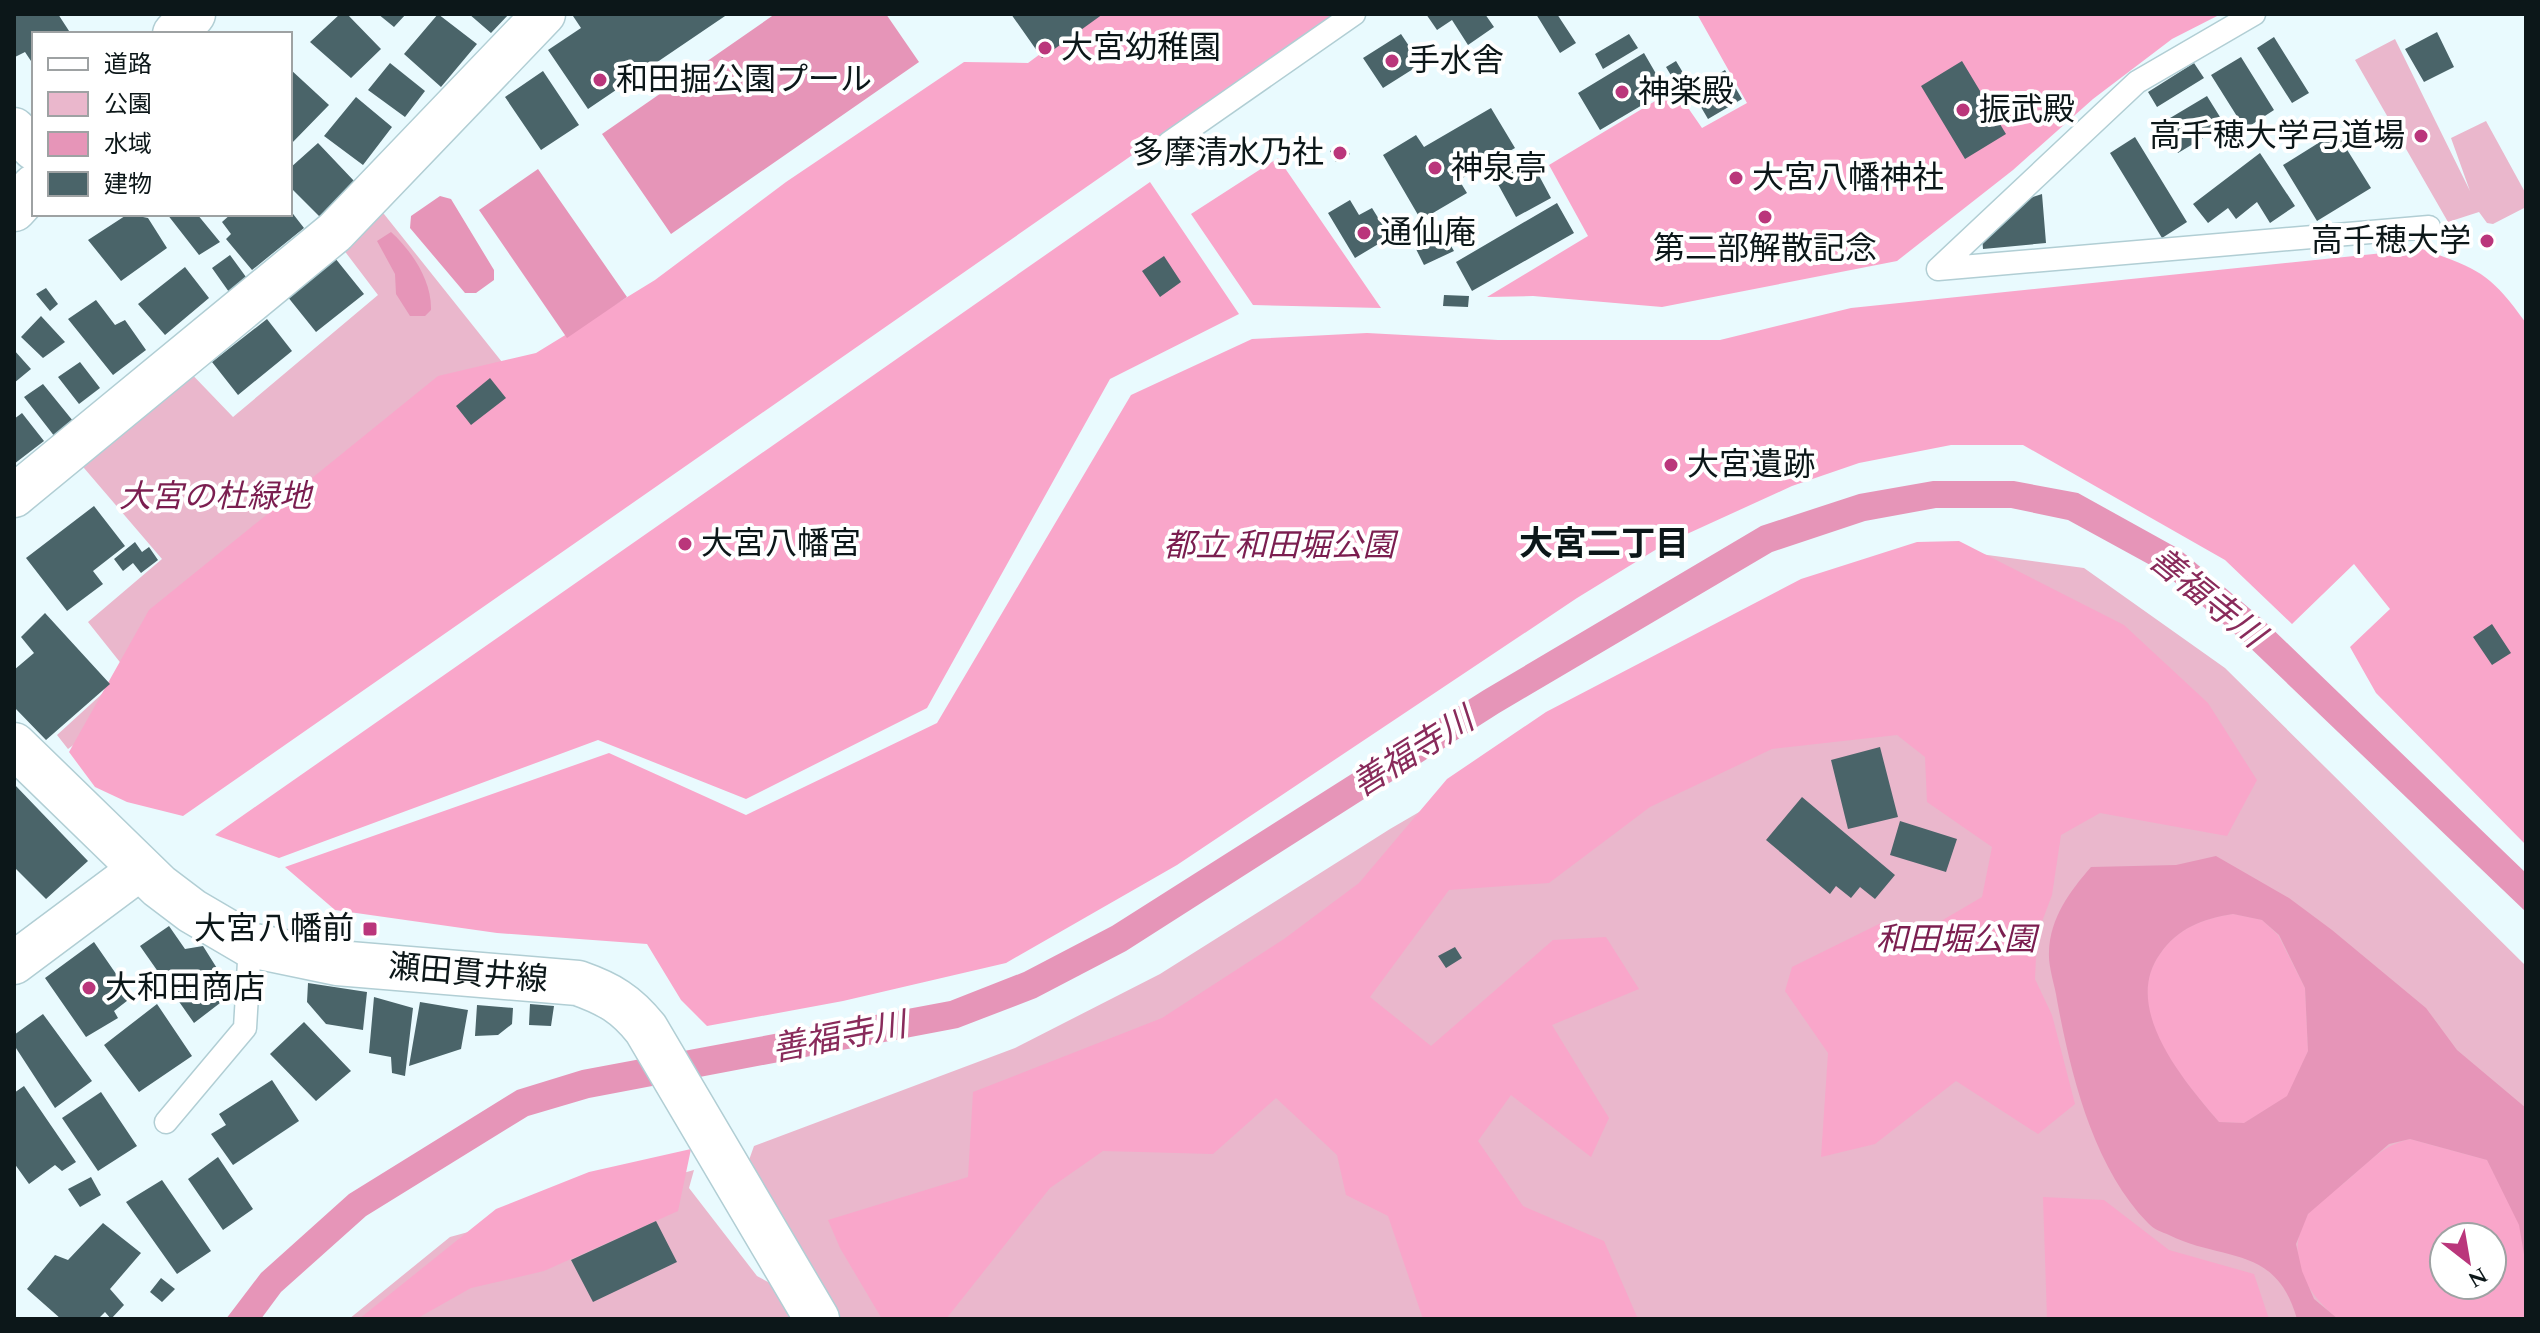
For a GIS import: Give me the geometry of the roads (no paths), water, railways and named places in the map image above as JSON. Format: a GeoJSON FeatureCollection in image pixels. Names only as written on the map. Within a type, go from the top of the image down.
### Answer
{"type":"FeatureCollection","features":[{"type":"Feature","properties":{"kind":"main road"},"geometry":{"type":"LineString","coordinates":[[177,32],[193,14]]}},
{"type":"Feature","properties":{"kind":"main road"},"geometry":{"type":"LineString","coordinates":[[14,209],[32,189]]}},
{"type":"Feature","properties":{"kind":"main road","name":"瀬田貫井線"},"geometry":{"type":"LineString","coordinates":[[14,745],[140,869],[192,911],[250,945],[337,963],[578,983],[608,993],[627,1006],[646,1029],[817,1319]]}},
{"type":"Feature","properties":{"kind":"street"},"geometry":{"type":"LineString","coordinates":[[14,496],[335,232],[544,14]]}},
{"type":"Feature","properties":{"kind":"street"},"geometry":{"type":"LineString","coordinates":[[14,129],[32,147]]}},
{"type":"Feature","properties":{"kind":"street"},"geometry":{"type":"LineString","coordinates":[[14,963],[140,869]]}},
{"type":"Feature","properties":{"kind":"lane"},"geometry":{"type":"LineString","coordinates":[[1169,143],[1354,14]]}},
{"type":"Feature","properties":{"kind":"lane"},"geometry":{"type":"LineString","coordinates":[[2254,14],[2137,82],[1938,269],[2429,227]]}},
{"type":"Feature","properties":{"kind":"lane"},"geometry":{"type":"LineString","coordinates":[[166,1122],[245,1028],[250,945]]}},
{"type":"Feature","properties":{"kind":"water"},"geometry":{"type":"Polygon","coordinates":[[[775,14],[886,14],[919,62],[671,234],[602,134],[775,14]]]}},
{"type":"Feature","properties":{"kind":"water"},"geometry":{"type":"Polygon","coordinates":[[[538,169],[627,297],[567,338],[479,210],[538,169]]]}},
{"type":"Feature","properties":{"kind":"water"},"geometry":{"type":"Polygon","coordinates":[[[440,196],[451,199],[494,270],[494,280],[476,293],[465,293],[410,228],[411,216],[440,196]]]}},
{"type":"Feature","properties":{"kind":"water"},"geometry":{"type":"Polygon","coordinates":[[[391,232],[413,257],[424,278],[431,310],[425,316],[410,316],[396,294],[395,274],[377,241],[391,232]]]}},
{"type":"Feature","properties":{"kind":"water","name":"善福寺川"},"geometry":{"type":"Polygon","coordinates":[[[1933,481],[2014,481],[2078,493],[2179,549],[2262,619],[2526,873],[2526,912],[2243,641],[2163,572],[2068,520],[2011,508],[1936,508],[1865,521],[1772,552],[1499,713],[1126,951],[1036,998],[958,1028],[589,1098],[528,1116],[366,1216],[281,1292],[261,1319],[226,1319],[261,1273],[349,1194],[517,1090],[582,1070],[950,1001],[1024,972],[1112,926],[1484,690],[1761,526],[1859,494],[1933,481]]]}},
{"type":"Feature","properties":{"kind":"water"},"geometry":{"type":"Polygon","coordinates":[[[2216,856],[2289,898],[2426,1008],[2457,1050],[2526,1108],[2526,1266],[2519,1225],[2487,1160],[2410,1139],[2389,1144],[2308,1214],[2296,1244],[2302,1271],[2314,1299],[2338,1319],[2297,1319],[2288,1295],[2276,1278],[2262,1267],[2189,1243],[2148,1223],[2113,1175],[2087,1119],[2069,1059],[2049,952],[2057,916],[2091,867],[2176,865],[2216,856]],[[2233,914],[2192,926],[2167,945],[2150,975],[2148,997],[2152,1020],[2162,1043],[2190,1086],[2219,1122],[2244,1123],[2287,1096],[2308,1051],[2305,988],[2279,935],[2262,920],[2233,914]]]}},
{"type":"Feature","properties":{"kind":"place","name":"大宮幼稚園"},"geometry":{"type":"Point","coordinates":[1045,48]}},
{"type":"Feature","properties":{"kind":"place","name":"手水舎"},"geometry":{"type":"Point","coordinates":[1392,61]}},
{"type":"Feature","properties":{"kind":"place","name":"和田掘公園プール"},"geometry":{"type":"Point","coordinates":[600,80]}},
{"type":"Feature","properties":{"kind":"place","name":"神楽殿"},"geometry":{"type":"Point","coordinates":[1622,92]}},
{"type":"Feature","properties":{"kind":"place","name":"振武殿"},"geometry":{"type":"Point","coordinates":[1963,110]}},
{"type":"Feature","properties":{"kind":"place","name":"高千穂大学弓道場"},"geometry":{"type":"Point","coordinates":[2421,136]}},
{"type":"Feature","properties":{"kind":"place","name":"多摩清水乃社"},"geometry":{"type":"Point","coordinates":[1340,153]}},
{"type":"Feature","properties":{"kind":"place","name":"神泉亭"},"geometry":{"type":"Point","coordinates":[1435,168]}},
{"type":"Feature","properties":{"kind":"place","name":"大宮八幡神社"},"geometry":{"type":"Point","coordinates":[1736,178]}},
{"type":"Feature","properties":{"kind":"place","name":"第二部解散記念"},"geometry":{"type":"Point","coordinates":[1765,217]}},
{"type":"Feature","properties":{"kind":"place","name":"通仙庵"},"geometry":{"type":"Point","coordinates":[1364,233]}},
{"type":"Feature","properties":{"kind":"place","name":"高千穂大学"},"geometry":{"type":"Point","coordinates":[2487,241]}},
{"type":"Feature","properties":{"kind":"place","name":"大宮遺跡"},"geometry":{"type":"Point","coordinates":[1671,465]}},
{"type":"Feature","properties":{"kind":"place","name":"大宮八幡宮"},"geometry":{"type":"Point","coordinates":[685,544]}},
{"type":"Feature","properties":{"kind":"place","name":"大宮八幡前"},"geometry":{"type":"Point","coordinates":[370,929]}},
{"type":"Feature","properties":{"kind":"place","name":"大和田商店"},"geometry":{"type":"Point","coordinates":[89,988]}},
{"type":"Feature","properties":{"kind":"district","name":"大宮二丁目"},"geometry":{"type":"Point","coordinates":[1604,545]}},
{"type":"Feature","properties":{"kind":"park label","name":"大宮の杜緑地"},"geometry":{"type":"Point","coordinates":[215,497]}},
{"type":"Feature","properties":{"kind":"park label","name":"都立 和田堀公園"},"geometry":{"type":"Point","coordinates":[1279,546]}},
{"type":"Feature","properties":{"kind":"park label","name":"和田堀公園"},"geometry":{"type":"Point","coordinates":[1956,940]}}]}
